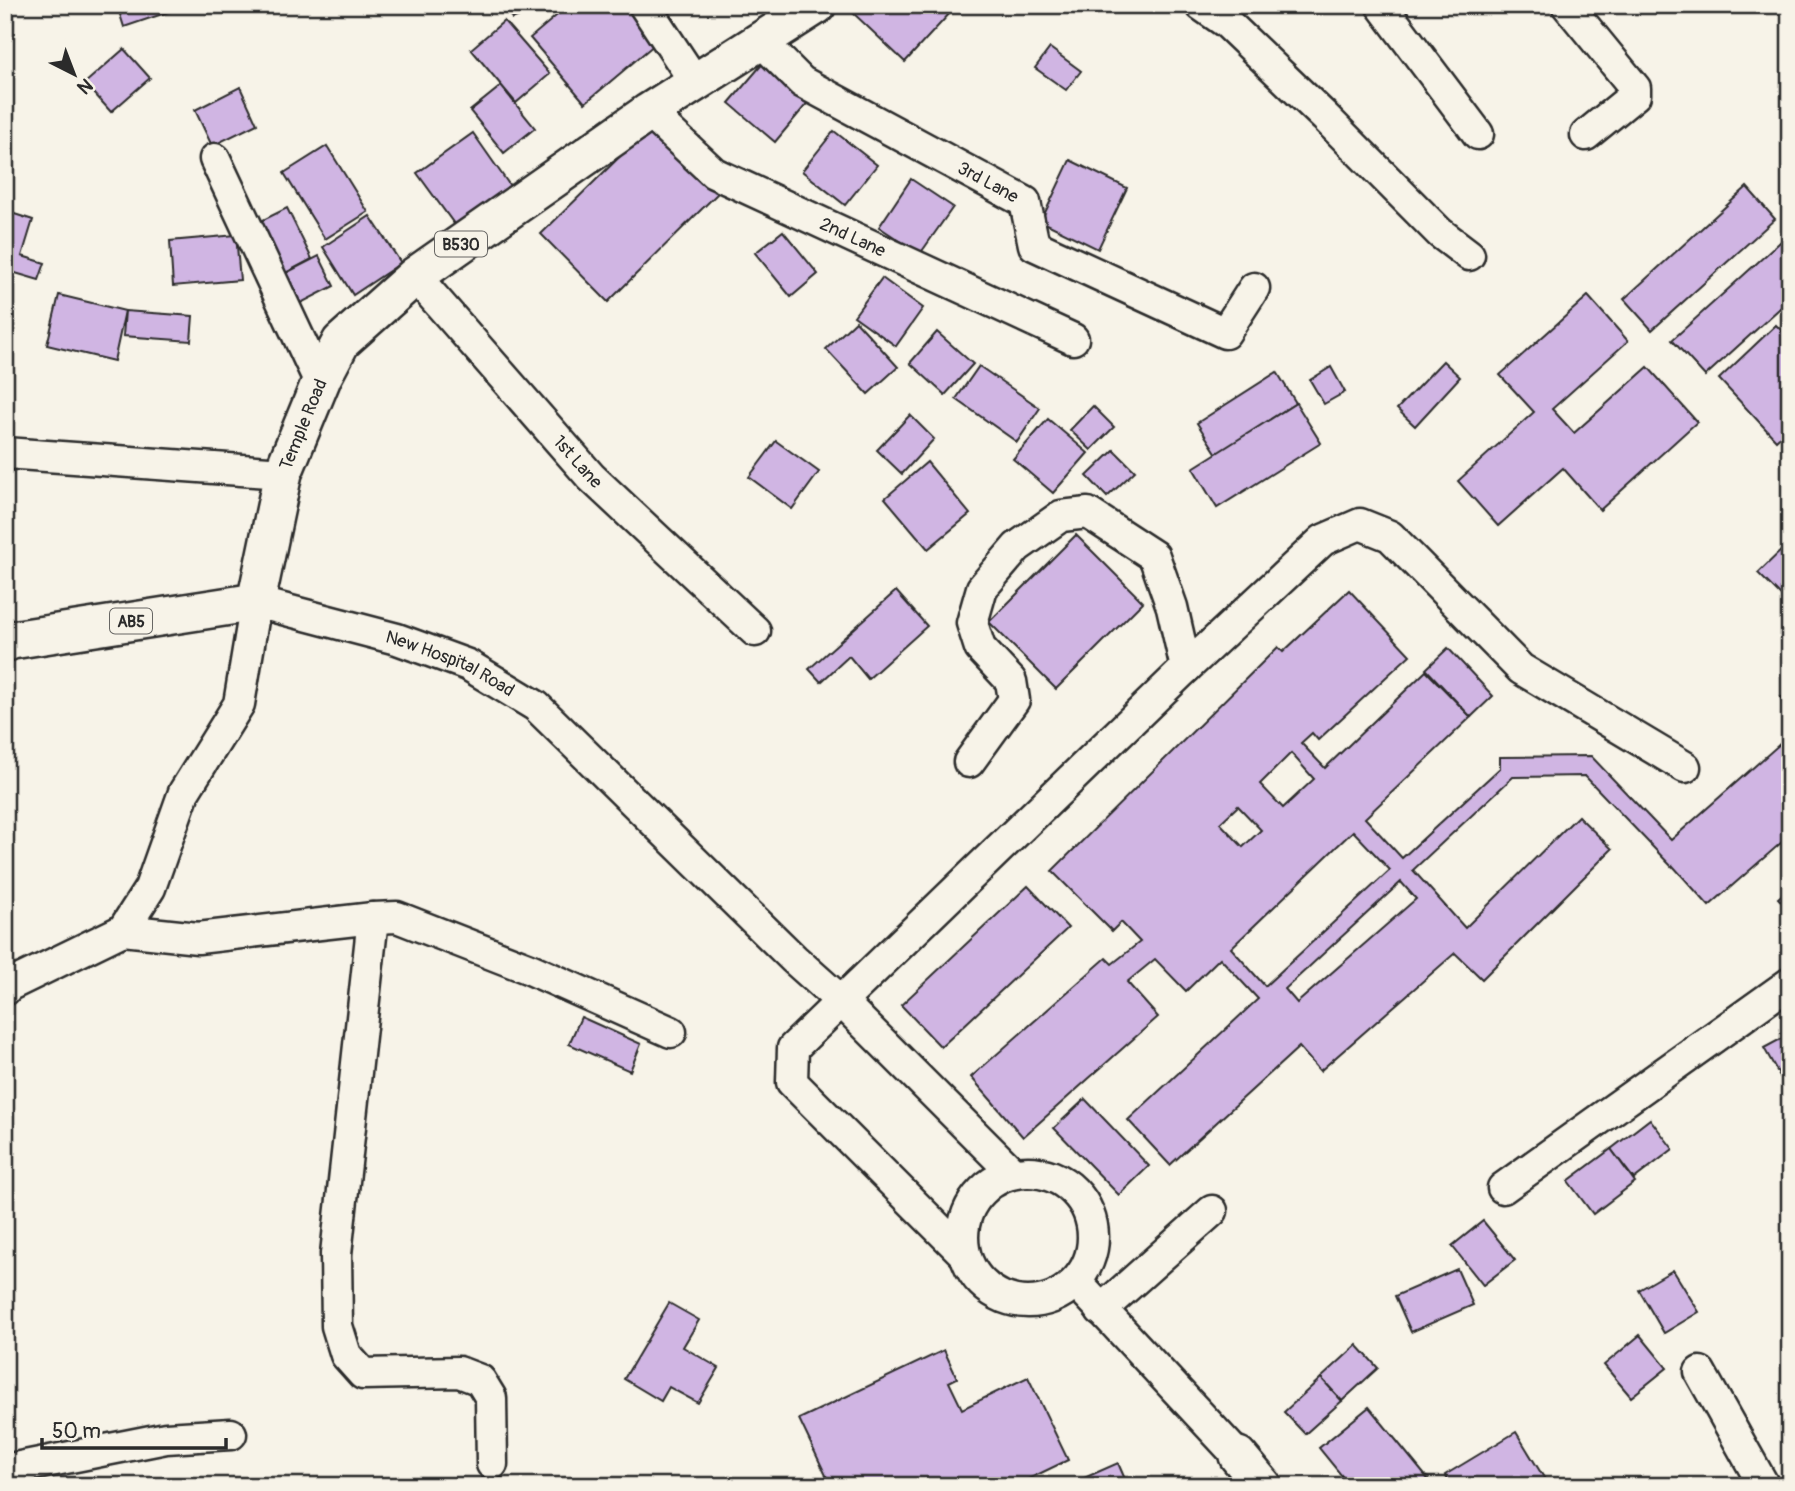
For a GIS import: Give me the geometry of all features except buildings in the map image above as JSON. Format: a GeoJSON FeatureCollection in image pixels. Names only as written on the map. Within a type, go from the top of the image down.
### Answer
{"type":"FeatureCollection","features":[{"type":"Feature","properties":{"kind":"main road","name":"Temple Road"},"geometry":{"type":"LineString","coordinates":[[257,602],[283,473],[323,376],[341,342],[415,276],[649,112],[817,5]]}},
{"type":"Feature","properties":{"kind":"main road","name":"New Hospital Road"},"geometry":{"type":"LineString","coordinates":[[5,643],[257,602]]}},
{"type":"Feature","properties":{"kind":"main road"},"geometry":{"type":"LineString","coordinates":[[1238,1456],[1263,1486]]}},
{"type":"Feature","properties":{"kind":"street"},"geometry":{"type":"LineString","coordinates":[[644,5],[695,82]]}},
{"type":"Feature","properties":{"kind":"street"},"geometry":{"type":"LineString","coordinates":[[1201,5],[1233,14],[1325,117],[1440,233],[1469,255]]}},
{"type":"Feature","properties":{"kind":"street"},"geometry":{"type":"LineString","coordinates":[[1381,5],[1478,134]]}},
{"type":"Feature","properties":{"kind":"street"},"geometry":{"type":"LineString","coordinates":[[1567,5],[1635,88],[1635,95],[1586,135]]}},
{"type":"Feature","properties":{"kind":"street","name":"3rd Lane"},"geometry":{"type":"LineString","coordinates":[[762,42],[802,82],[1025,202],[1034,245],[1225,333],[1254,288]]}},
{"type":"Feature","properties":{"kind":"street","name":"2nd Lane"},"geometry":{"type":"LineString","coordinates":[[649,112],[714,173],[1073,339]]}},
{"type":"Feature","properties":{"kind":"street"},"geometry":{"type":"LineString","coordinates":[[215,159],[315,372],[323,376]]}},
{"type":"Feature","properties":{"kind":"street","name":"1st Lane"},"geometry":{"type":"LineString","coordinates":[[415,276],[591,477],[755,631]]}},
{"type":"Feature","properties":{"kind":"street"},"geometry":{"type":"LineString","coordinates":[[5,453],[283,473]]}},
{"type":"Feature","properties":{"kind":"street"},"geometry":{"type":"LineString","coordinates":[[969,762],[1014,699],[1011,681],[980,648],[972,623],[982,588],[1017,547],[1061,516],[1088,513],[1154,556],[1172,607],[1186,668]]}},
{"type":"Feature","properties":{"kind":"street"},"geometry":{"type":"LineString","coordinates":[[964,1254],[792,1082],[793,1048],[1186,668],[1323,540],[1360,524],[1390,536],[1521,669],[1685,767]]}},
{"type":"Feature","properties":{"kind":"street","name":"Temple Road"},"geometry":{"type":"LineString","coordinates":[[123,930],[149,888],[184,792],[239,704],[257,602]]}},
{"type":"Feature","properties":{"kind":"street","name":"New Hospital Road"},"geometry":{"type":"LineString","coordinates":[[257,602],[397,639],[468,665],[536,706],[794,959],[841,1001],[1013,1173]]}},
{"type":"Feature","properties":{"kind":"street"},"geometry":{"type":"LineString","coordinates":[[5,990],[8,986],[123,930],[198,938],[397,917],[530,969],[671,1032]]}},
{"type":"Feature","properties":{"kind":"street"},"geometry":{"type":"LineString","coordinates":[[373,918],[336,1254],[337,1326],[346,1355],[363,1374],[458,1372],[480,1380],[491,1398],[492,1464]]}},
{"type":"Feature","properties":{"kind":"street"},"geometry":{"type":"LineString","coordinates":[[1503,1188],[1790,983]]}},
{"type":"Feature","properties":{"kind":"street"},"geometry":{"type":"LineString","coordinates":[[1034,1171],[1055,1177],[1072,1188],[1085,1205],[1093,1224],[1093,1245],[1087,1265],[1076,1283],[1060,1295],[1041,1302],[1021,1303],[1002,1298],[985,1287],[972,1272],[964,1254],[962,1234],[967,1213],[978,1195],[994,1181],[1013,1173],[1034,1171]]}},
{"type":"Feature","properties":{"kind":"street"},"geometry":{"type":"LineString","coordinates":[[1101,1310],[1212,1211]]}},
{"type":"Feature","properties":{"kind":"street"},"geometry":{"type":"LineString","coordinates":[[1076,1283],[1238,1456]]}},
{"type":"Feature","properties":{"kind":"street"},"geometry":{"type":"LineString","coordinates":[[1700,1372],[1764,1486]]}},
{"type":"Feature","properties":{"kind":"street"},"geometry":{"type":"LineString","coordinates":[[5,1470],[166,1438],[231,1434]]}}]}
